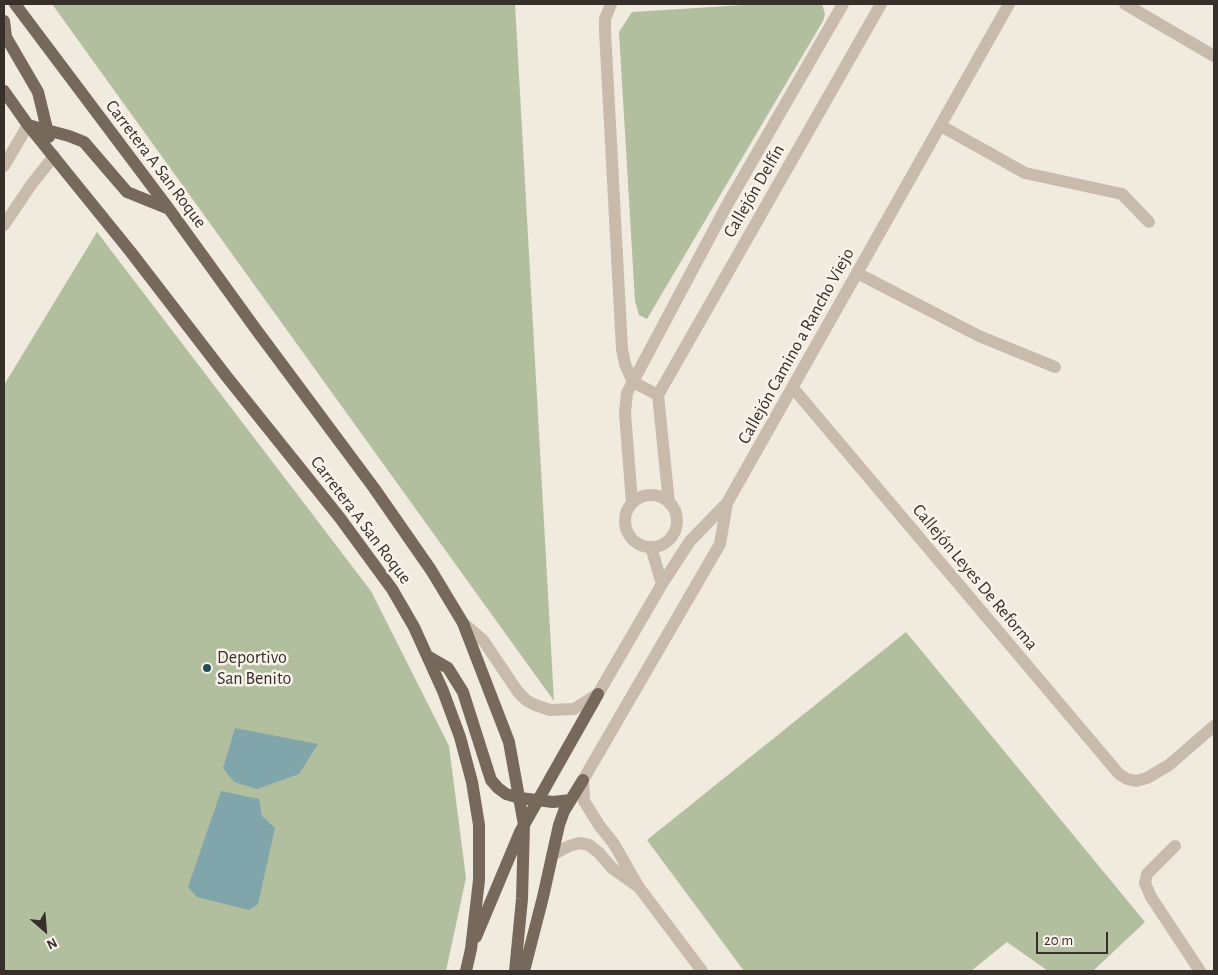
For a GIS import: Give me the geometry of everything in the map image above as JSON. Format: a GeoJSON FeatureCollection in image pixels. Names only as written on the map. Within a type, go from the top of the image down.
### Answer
{"type":"FeatureCollection","features":[{"type":"Feature","properties":{"kind":"main road","name":"Carretera A San Roque"},"geometry":{"type":"LineString","coordinates":[[15,4],[170,210],[374,488],[440,585],[463,623],[509,742],[520,798],[524,825],[522,899],[516,971]]}},
{"type":"Feature","properties":{"kind":"main road"},"geometry":{"type":"LineString","coordinates":[[4,21],[6,37],[38,92],[54,156]]}},
{"type":"Feature","properties":{"kind":"main road","name":"Carretera A San Roque"},"geometry":{"type":"LineString","coordinates":[[4,91],[28,125],[130,251],[227,377],[340,518],[392,589],[414,627],[429,657],[460,737],[472,782],[479,825],[479,880],[471,949],[466,971]]}},
{"type":"Feature","properties":{"kind":"main road"},"geometry":{"type":"LineString","coordinates":[[28,125],[84,142],[127,192],[170,210]]}},
{"type":"Feature","properties":{"kind":"main road"},"geometry":{"type":"LineString","coordinates":[[429,657],[448,668],[463,692],[491,780],[498,788],[506,794],[538,801],[571,800]]}},
{"type":"Feature","properties":{"kind":"main road"},"geometry":{"type":"LineString","coordinates":[[471,949],[524,825],[598,694]]}},
{"type":"Feature","properties":{"kind":"main road"},"geometry":{"type":"LineString","coordinates":[[524,971],[559,825],[582,780]]}},
{"type":"Feature","properties":{"kind":"street","name":"Callejón Delfín"},"geometry":{"type":"LineString","coordinates":[[632,503],[625,413],[627,393],[726,205],[842,4]]}},
{"type":"Feature","properties":{"kind":"street","name":"Callejón Delfín"},"geometry":{"type":"LineString","coordinates":[[658,395],[881,4]]}},
{"type":"Feature","properties":{"kind":"street","name":"Callejón Camino a Rancho Viejo"},"geometry":{"type":"LineString","coordinates":[[598,694],[662,584],[690,541],[727,503],[1009,4]]}},
{"type":"Feature","properties":{"kind":"street"},"geometry":{"type":"LineString","coordinates":[[1126,4],[1214,56]]}},
{"type":"Feature","properties":{"kind":"street"},"geometry":{"type":"LineString","coordinates":[[610,5],[605,18],[605,31],[625,364],[632,382],[658,395],[669,503],[676,516],[675,531],[665,543],[651,547],[636,543],[626,531],[625,516],[632,503],[641,497],[651,495],[661,497],[669,503]]}},
{"type":"Feature","properties":{"kind":"street"},"geometry":{"type":"LineString","coordinates":[[4,166],[28,125]]}},
{"type":"Feature","properties":{"kind":"street"},"geometry":{"type":"LineString","coordinates":[[941,126],[1025,173],[1122,194],[1149,222]]}},
{"type":"Feature","properties":{"kind":"street"},"geometry":{"type":"LineString","coordinates":[[4,225],[31,185],[54,156]]}},
{"type":"Feature","properties":{"kind":"street"},"geometry":{"type":"LineString","coordinates":[[857,273],[980,336],[1055,367]]}},
{"type":"Feature","properties":{"kind":"street","name":"Callejón Leyes De Reforma"},"geometry":{"type":"LineString","coordinates":[[793,388],[1119,774],[1127,779],[1136,781],[1158,773],[1214,726]]}},
{"type":"Feature","properties":{"kind":"street"},"geometry":{"type":"LineString","coordinates":[[702,971],[638,886],[614,844],[599,825],[584,801],[582,780],[720,544],[727,503]]}},
{"type":"Feature","properties":{"kind":"street"},"geometry":{"type":"LineString","coordinates":[[675,531],[690,541]]}},
{"type":"Feature","properties":{"kind":"street"},"geometry":{"type":"LineString","coordinates":[[651,547],[662,584]]}},
{"type":"Feature","properties":{"kind":"street"},"geometry":{"type":"LineString","coordinates":[[463,623],[483,640],[518,692],[535,705],[550,710],[574,709],[598,694]]}},
{"type":"Feature","properties":{"kind":"street"},"geometry":{"type":"LineString","coordinates":[[552,855],[569,846],[579,844],[590,845],[612,868],[638,886]]}},
{"type":"Feature","properties":{"kind":"street"},"geometry":{"type":"LineString","coordinates":[[1175,846],[1147,874],[1145,883],[1151,897],[1200,971]]}},
{"type":"Feature","properties":{"kind":"green space"},"geometry":{"type":"Polygon","coordinates":[[[52,4],[515,4],[554,701],[52,4]]]}},
{"type":"Feature","properties":{"kind":"green space"},"geometry":{"type":"Polygon","coordinates":[[[760,4],[822,4],[825,14],[823,21],[647,319],[639,315],[635,301],[619,32],[632,12],[760,4]]]}},
{"type":"Feature","properties":{"kind":"green space","name":"Deportivo San Benito"},"geometry":{"type":"Polygon","coordinates":[[[97,232],[371,591],[449,746],[466,878],[446,971],[4,971],[4,385],[97,232]]]}},
{"type":"Feature","properties":{"kind":"green space"},"geometry":{"type":"Polygon","coordinates":[[[906,632],[1145,922],[1093,971],[1048,971],[1007,942],[971,971],[744,971],[647,840],[906,632]]]}},
{"type":"Feature","properties":{"kind":"water"},"geometry":{"type":"Polygon","coordinates":[[[235,728],[318,744],[299,774],[257,789],[234,782],[223,768],[235,728]]]}},
{"type":"Feature","properties":{"kind":"water"},"geometry":{"type":"Polygon","coordinates":[[[221,791],[259,799],[262,816],[275,828],[258,904],[249,910],[197,897],[188,887],[221,791]]]}},
{"type":"Feature","properties":{"kind":"place","name":"Deportivo San Benito"},"geometry":{"type":"Point","coordinates":[207,668]}}]}
